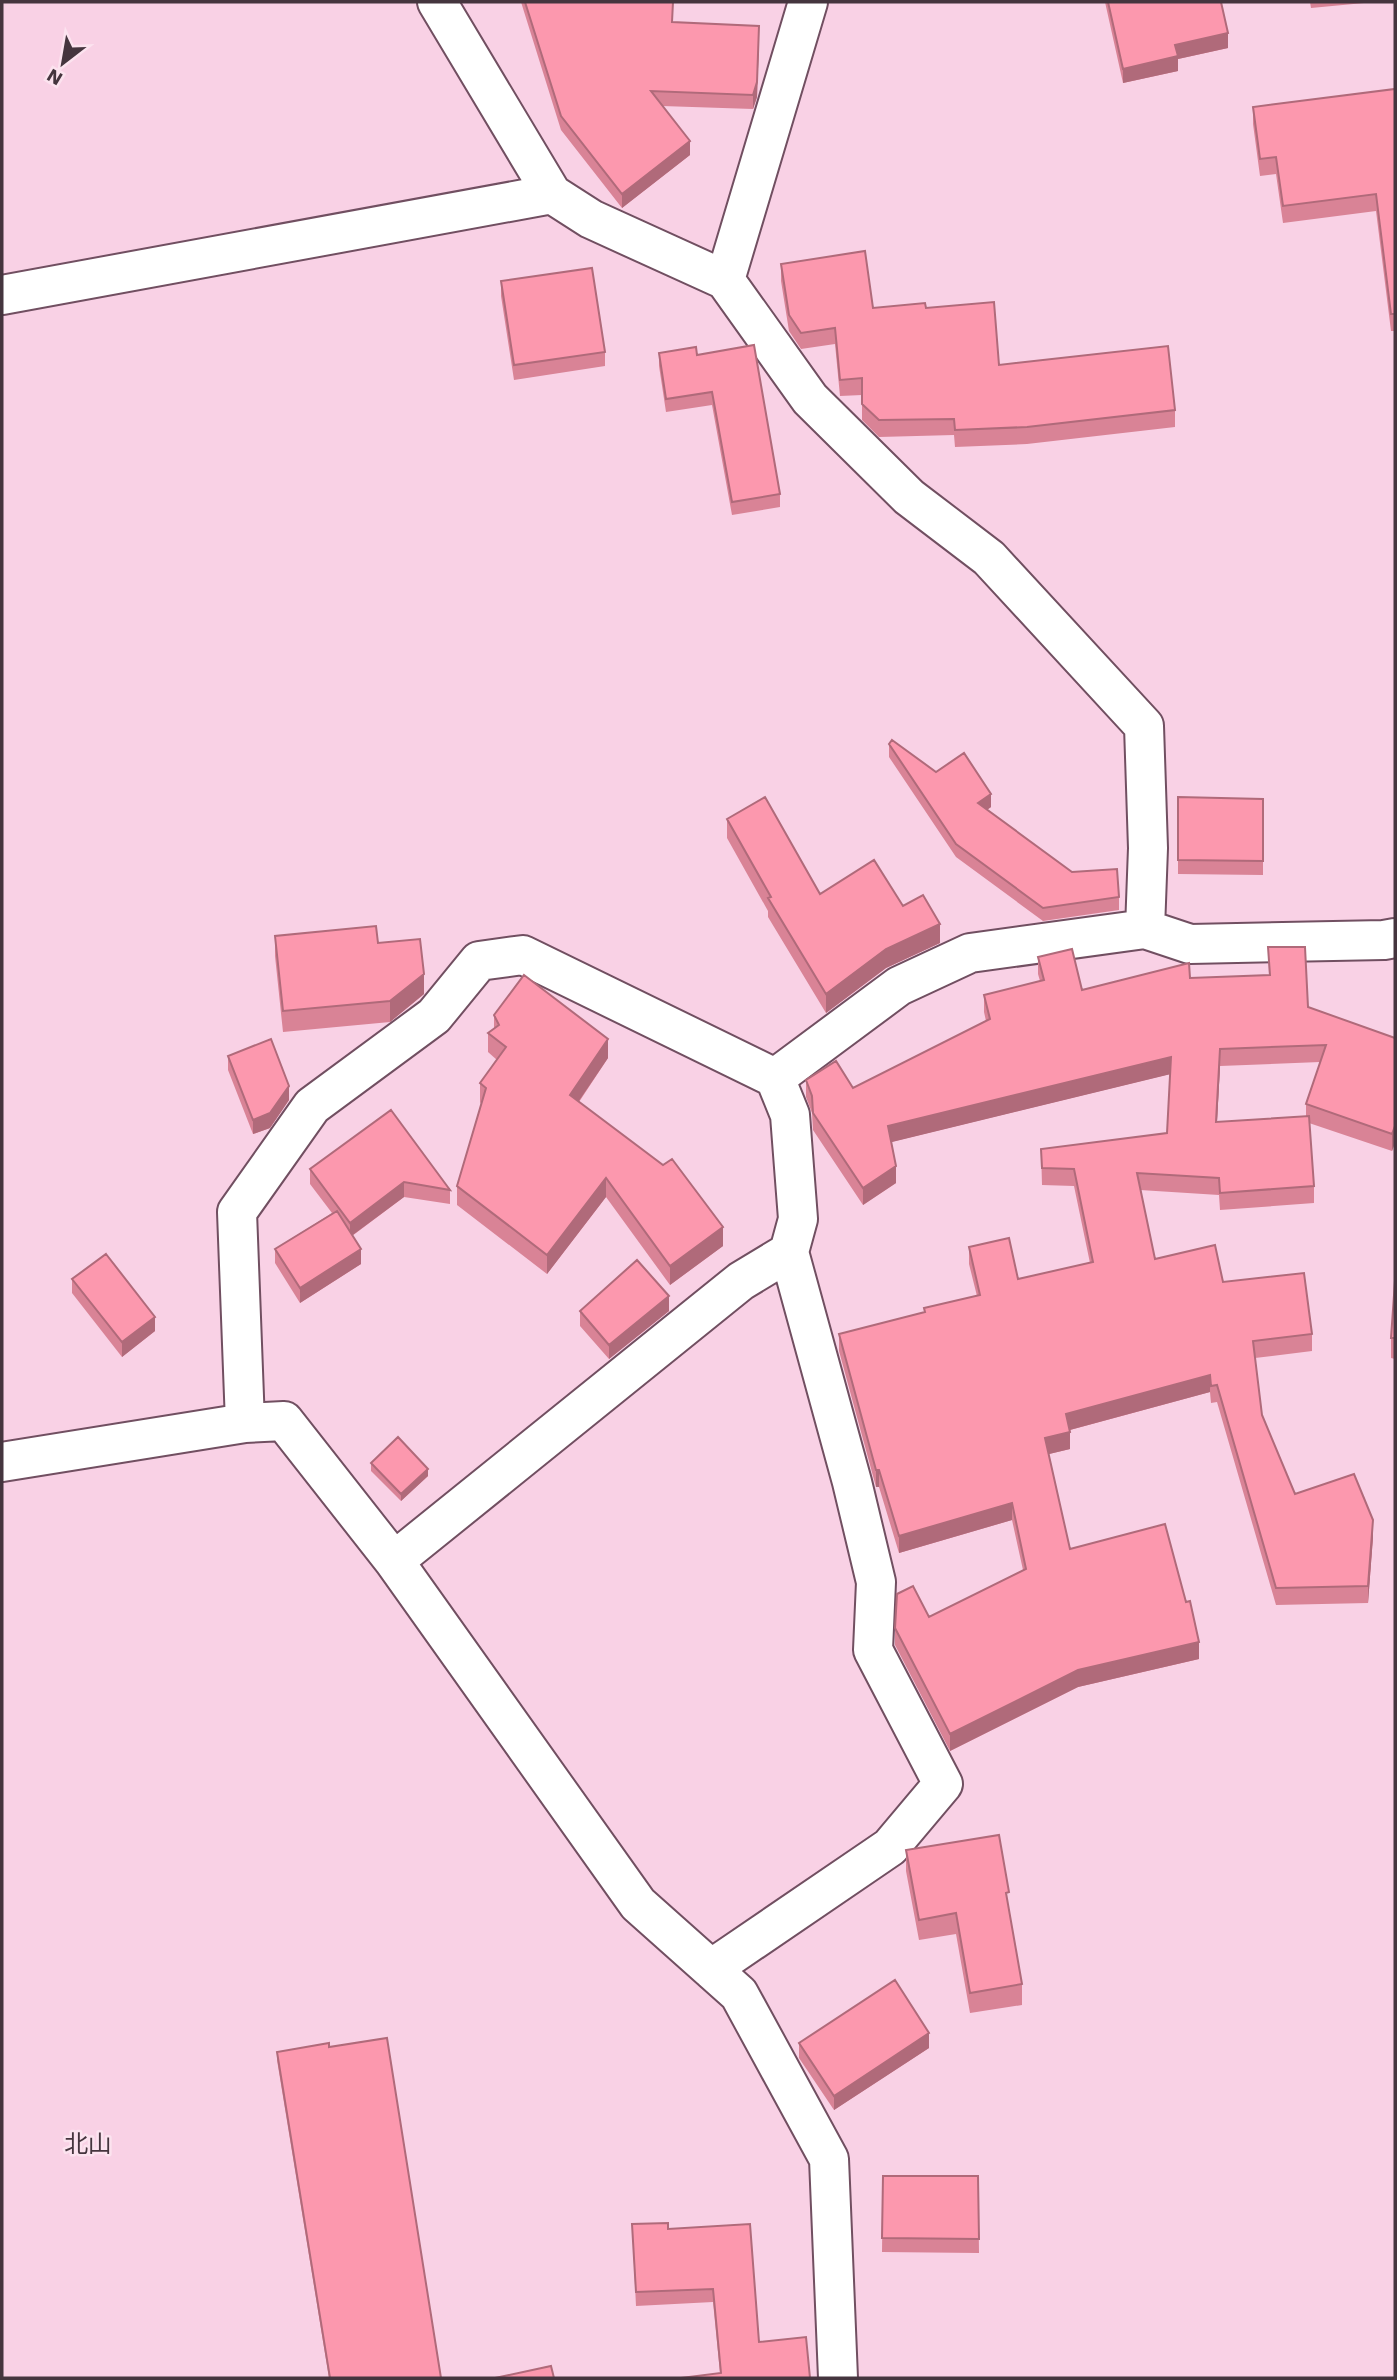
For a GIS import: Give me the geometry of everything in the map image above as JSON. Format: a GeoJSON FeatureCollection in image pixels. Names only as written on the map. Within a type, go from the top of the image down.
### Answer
{"type":"FeatureCollection","features":[{"type":"Feature","properties":{"kind":"street"},"geometry":{"type":"LineString","coordinates":[[438,2],[552,194],[591,219],[725,280],[810,399],[909,497],[989,558],[1144,726],[1148,848],[1145,929]]}},
{"type":"Feature","properties":{"kind":"street"},"geometry":{"type":"LineString","coordinates":[[725,280],[808,2]]}},
{"type":"Feature","properties":{"kind":"street"},"geometry":{"type":"LineString","coordinates":[[2,295],[552,194]]}},
{"type":"Feature","properties":{"kind":"street"},"geometry":{"type":"LineString","coordinates":[[775,1078],[899,986],[970,953],[1145,929],[1190,944],[1395,938]]}},
{"type":"Feature","properties":{"kind":"street"},"geometry":{"type":"LineString","coordinates":[[245,1423],[237,1212],[312,1106],[434,1016],[479,961],[523,955],[775,1078],[790,1115],[798,1219],[789,1252],[852,1482],[876,1582],[873,1650],[943,1784],[890,1847],[711,1969]]}},
{"type":"Feature","properties":{"kind":"street"},"geometry":{"type":"LineString","coordinates":[[394,1561],[741,1280],[789,1252]]}},
{"type":"Feature","properties":{"kind":"street"},"geometry":{"type":"LineString","coordinates":[[2,1462],[245,1423],[284,1421],[394,1561],[638,1904],[740,1994],[829,2159],[838,2378]]}},
{"type":"Feature","properties":{"kind":"building"},"geometry":{"type":"Polygon","coordinates":[[[525,2],[673,2],[672,22],[759,26],[757,82],[753,95],[651,91],[690,141],[622,194],[561,116],[525,2]]]}},
{"type":"Feature","properties":{"kind":"building"},"geometry":{"type":"Polygon","coordinates":[[[1108,2],[1221,2],[1228,33],[1175,45],[1178,56],[1123,69],[1108,2]]]}},
{"type":"Feature","properties":{"kind":"building"},"geometry":{"type":"Polygon","coordinates":[[[1395,89],[1395,314],[1391,314],[1376,194],[1283,206],[1276,157],[1260,159],[1253,107],[1395,89]]]}},
{"type":"Feature","properties":{"kind":"building"},"geometry":{"type":"Polygon","coordinates":[[[865,251],[873,308],[925,303],[926,308],[994,302],[999,365],[1168,346],[1175,410],[1027,427],[955,430],[954,419],[879,420],[862,404],[862,378],[840,380],[835,328],[801,333],[789,315],[781,264],[865,251]]]}},
{"type":"Feature","properties":{"kind":"building"},"geometry":{"type":"Polygon","coordinates":[[[592,268],[605,352],[514,365],[501,281],[592,268]]]}},
{"type":"Feature","properties":{"kind":"building"},"geometry":{"type":"Polygon","coordinates":[[[754,345],[780,494],[732,502],[712,392],[666,399],[659,353],[696,347],[697,355],[754,345]]]}},
{"type":"Feature","properties":{"kind":"building"},"geometry":{"type":"Polygon","coordinates":[[[892,740],[936,772],[964,753],[991,794],[978,803],[1072,872],[1117,869],[1119,897],[1043,908],[956,844],[889,744],[892,740]]]}},
{"type":"Feature","properties":{"kind":"building"},"geometry":{"type":"Polygon","coordinates":[[[765,797],[820,894],[874,860],[903,906],[923,895],[940,924],[886,949],[826,994],[768,898],[771,897],[727,819],[765,797]]]}},
{"type":"Feature","properties":{"kind":"building"},"geometry":{"type":"Polygon","coordinates":[[[1178,797],[1263,799],[1263,861],[1178,860],[1178,797]]]}},
{"type":"Feature","properties":{"kind":"building"},"geometry":{"type":"Polygon","coordinates":[[[376,926],[378,943],[420,939],[424,974],[390,1001],[283,1011],[275,936],[376,926]]]}},
{"type":"Feature","properties":{"kind":"building"},"geometry":{"type":"Polygon","coordinates":[[[1268,947],[1305,947],[1308,1007],[1395,1038],[1395,1126],[1392,1134],[1306,1104],[1326,1045],[1220,1049],[1216,1122],[1309,1116],[1314,1186],[1220,1193],[1219,1178],[1137,1173],[1155,1259],[1215,1245],[1223,1282],[1304,1273],[1312,1334],[1253,1341],[1262,1415],[1295,1494],[1354,1474],[1373,1520],[1368,1586],[1276,1588],[1217,1385],[1211,1386],[1210,1375],[1066,1414],[1070,1432],[1045,1438],[1070,1549],[1165,1524],[1186,1602],[1190,1601],[1199,1642],[1078,1670],[950,1734],[895,1628],[897,1594],[913,1586],[929,1617],[1026,1569],[1012,1503],[899,1536],[879,1470],[876,1470],[839,1334],[925,1312],[924,1308],[980,1295],[969,1247],[1009,1238],[1018,1279],[1093,1262],[1074,1169],[1042,1168],[1041,1149],[1167,1133],[1171,1057],[888,1126],[896,1166],[863,1188],[813,1113],[812,1096],[806,1080],[836,1061],[853,1088],[990,1019],[984,995],[1044,980],[1038,957],[1072,949],[1082,990],[1189,963],[1190,978],[1270,975],[1268,947]]]}},
{"type":"Feature","properties":{"kind":"building"},"geometry":{"type":"Polygon","coordinates":[[[524,975],[608,1039],[570,1095],[663,1165],[672,1159],[723,1227],[670,1266],[606,1178],[547,1255],[457,1186],[486,1088],[480,1083],[506,1047],[488,1033],[499,1025],[494,1015],[524,975]]]}},
{"type":"Feature","properties":{"kind":"building"},"geometry":{"type":"Polygon","coordinates":[[[271,1039],[289,1086],[270,1113],[253,1120],[228,1056],[271,1039]]]}},
{"type":"Feature","properties":{"kind":"building"},"geometry":{"type":"Polygon","coordinates":[[[391,1110],[450,1190],[404,1182],[350,1223],[310,1169],[391,1110]]]}},
{"type":"Feature","properties":{"kind":"building"},"geometry":{"type":"Polygon","coordinates":[[[337,1211],[361,1249],[300,1288],[275,1249],[337,1211]]]}},
{"type":"Feature","properties":{"kind":"building"},"geometry":{"type":"Polygon","coordinates":[[[106,1254],[155,1317],[122,1342],[72,1279],[106,1254]]]}},
{"type":"Feature","properties":{"kind":"building"},"geometry":{"type":"Polygon","coordinates":[[[637,1260],[669,1296],[609,1345],[580,1311],[637,1260]]]}},
{"type":"Feature","properties":{"kind":"building"},"geometry":{"type":"Polygon","coordinates":[[[1395,1281],[1395,1338],[1391,1338],[1395,1281]]]}},
{"type":"Feature","properties":{"kind":"building"},"geometry":{"type":"Polygon","coordinates":[[[398,1437],[428,1469],[401,1494],[371,1463],[398,1437]]]}},
{"type":"Feature","properties":{"kind":"building"},"geometry":{"type":"Polygon","coordinates":[[[999,1835],[1022,1984],[970,1993],[956,1913],[919,1920],[906,1850],[999,1835]]]}},
{"type":"Feature","properties":{"kind":"building"},"geometry":{"type":"Polygon","coordinates":[[[895,1980],[929,2033],[834,2096],[799,2043],[895,1980]]]}},
{"type":"Feature","properties":{"kind":"building"},"geometry":{"type":"Polygon","coordinates":[[[387,2038],[441,2378],[330,2378],[277,2052],[329,2043],[329,2047],[387,2038]]]}},
{"type":"Feature","properties":{"kind":"building"},"geometry":{"type":"Polygon","coordinates":[[[883,2176],[978,2176],[979,2239],[882,2238],[883,2176]]]}},
{"type":"Feature","properties":{"kind":"building"},"geometry":{"type":"Polygon","coordinates":[[[668,2223],[668,2229],[750,2224],[759,2342],[806,2337],[810,2378],[681,2378],[721,2373],[713,2289],[636,2292],[632,2224],[668,2223]]]}},
{"type":"Feature","properties":{"kind":"building"},"geometry":{"type":"Polygon","coordinates":[[[551,2366],[554,2378],[495,2378],[551,2366]]]}},
{"type":"Feature","properties":{"kind":"district","name":"北山"},"geometry":{"type":"Point","coordinates":[88,2144]}}]}
